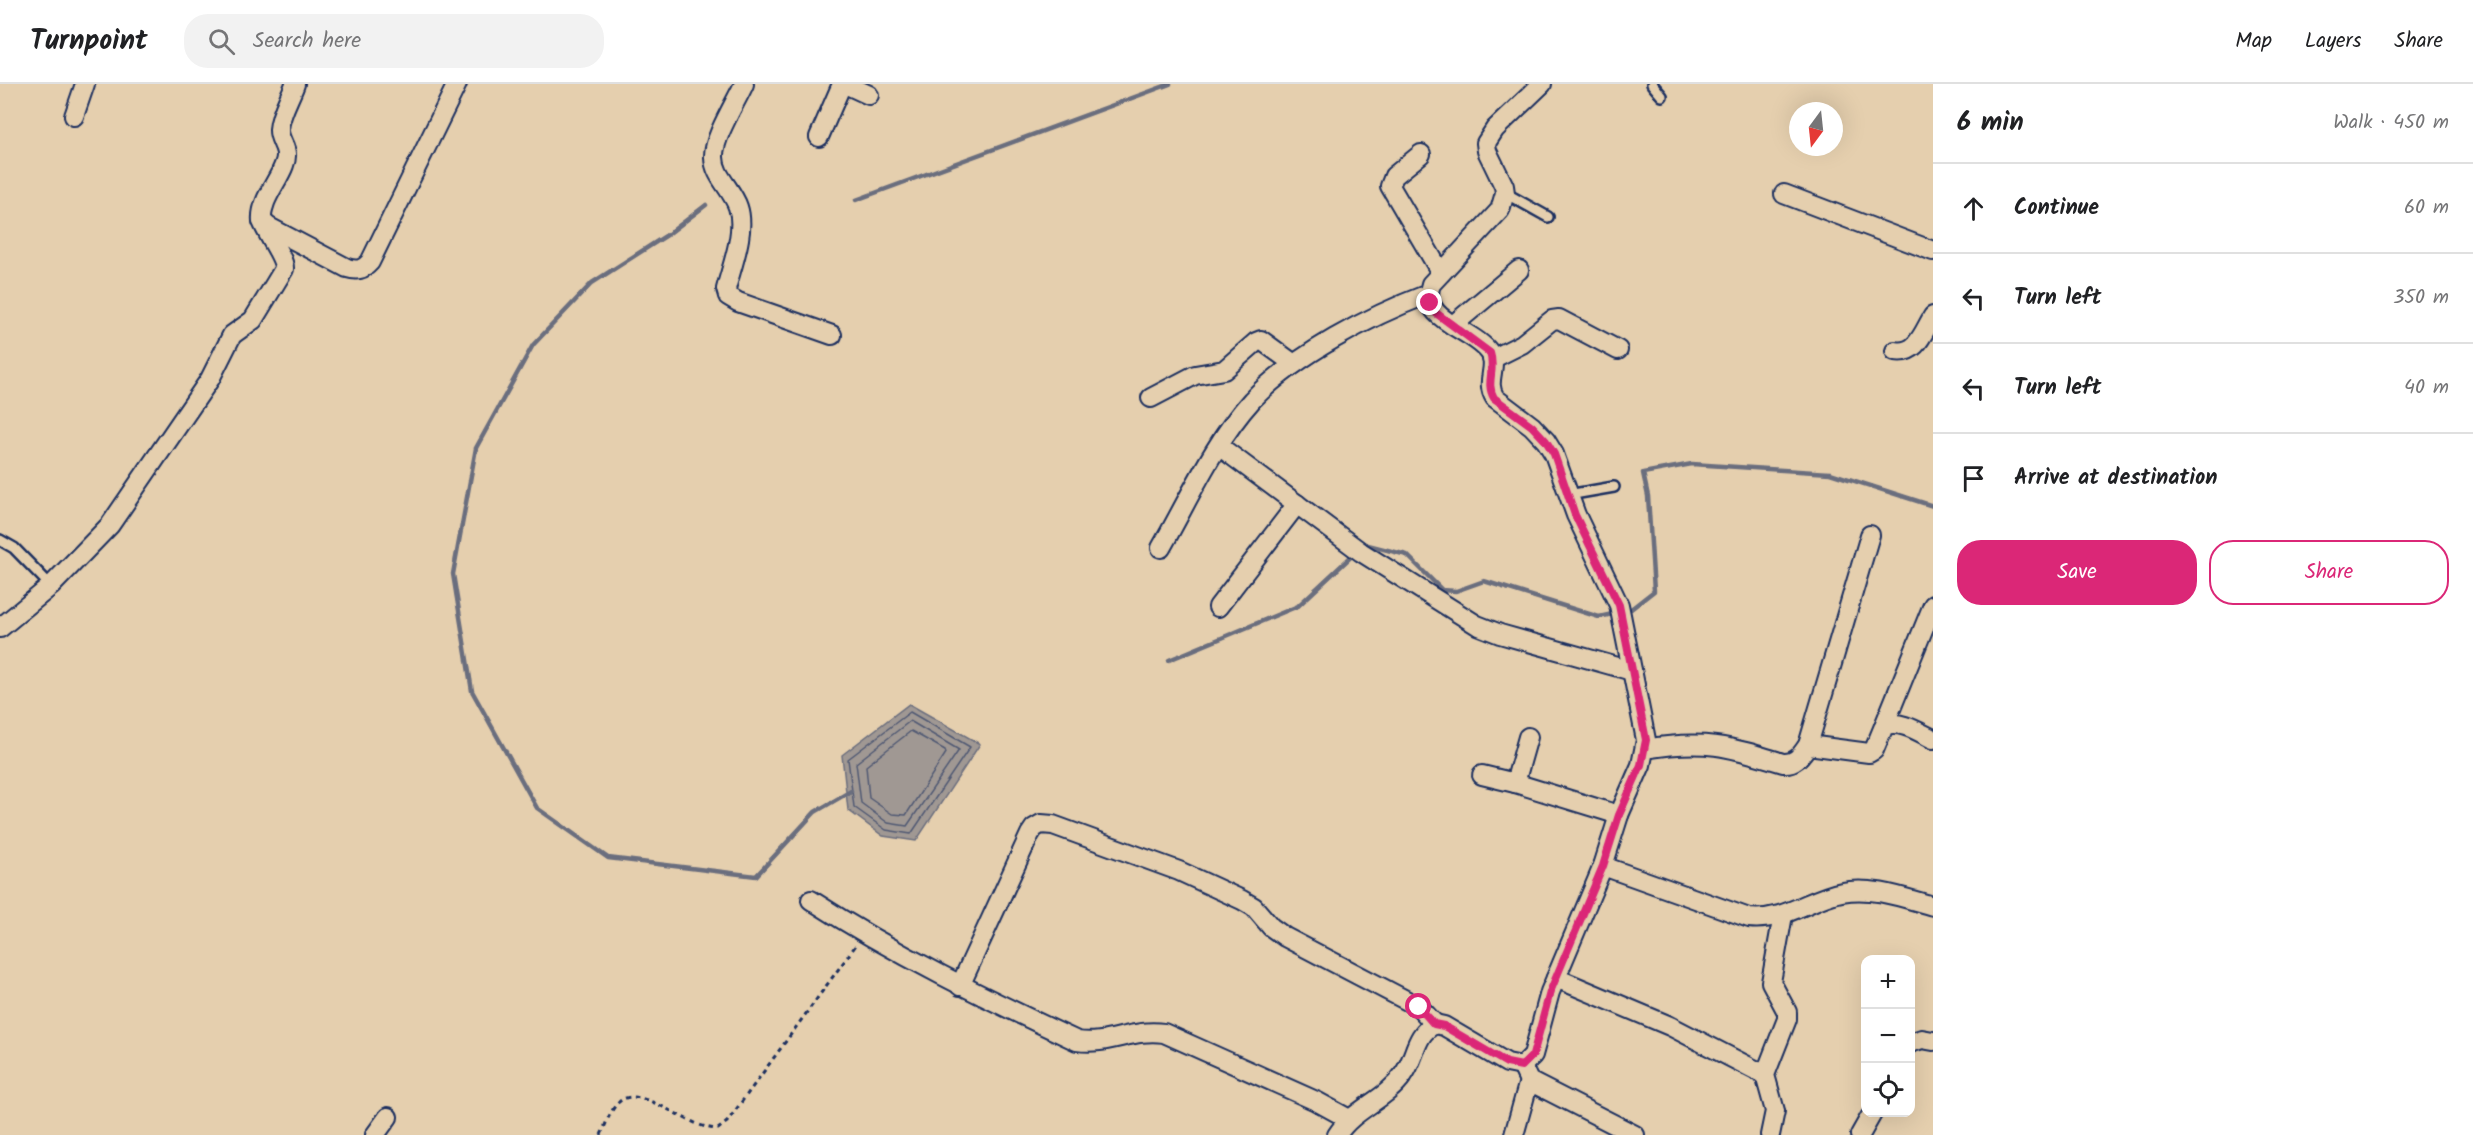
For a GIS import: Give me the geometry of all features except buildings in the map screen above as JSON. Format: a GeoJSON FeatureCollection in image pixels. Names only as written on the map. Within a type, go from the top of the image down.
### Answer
{"type":"FeatureCollection","features":[{"type":"Feature","properties":{"kind":"street"},"geometry":{"type":"LineString","coordinates":[[74,116],[85,84]]}},
{"type":"Feature","properties":{"kind":"street"},"geometry":{"type":"LineString","coordinates":[[0,628],[51,586],[110,525],[210,379],[232,335],[253,320],[284,269],[284,262],[270,240],[262,221],[262,213],[285,163],[287,153],[279,129],[295,84]]}},
{"type":"Feature","properties":{"kind":"street"},"geometry":{"type":"LineString","coordinates":[[262,221],[269,227],[347,268],[355,271],[364,269],[370,262],[457,84]]}},
{"type":"Feature","properties":{"kind":"street"},"geometry":{"type":"LineString","coordinates":[[744,84],[713,155],[715,167],[738,205],[740,216],[740,230],[726,289],[728,296],[738,302],[832,335]]}},
{"type":"Feature","properties":{"kind":"street"},"geometry":{"type":"LineString","coordinates":[[819,137],[843,84],[869,95]]}},
{"type":"Feature","properties":{"kind":"street"},"geometry":{"type":"LineString","coordinates":[[1514,1135],[1526,1073],[1556,978],[1603,866],[1619,815],[1646,748],[1620,612],[1568,495],[1554,454],[1532,426],[1494,398],[1490,391],[1492,359],[1485,348],[1436,313],[1428,294],[1431,284],[1500,210],[1505,193],[1504,186],[1487,152],[1486,143],[1495,129],[1542,84]]}},
{"type":"Feature","properties":{"kind":"street"},"geometry":{"type":"LineString","coordinates":[[1421,154],[1394,176],[1390,186],[1442,273]]}},
{"type":"Feature","properties":{"kind":"street"},"geometry":{"type":"LineString","coordinates":[[1784,194],[1933,251]]}},
{"type":"Feature","properties":{"kind":"street"},"geometry":{"type":"LineString","coordinates":[[1453,325],[1519,270]]}},
{"type":"Feature","properties":{"kind":"street"},"geometry":{"type":"LineString","coordinates":[[1161,548],[1219,446],[1251,401],[1294,364],[1377,316],[1428,294]]}},
{"type":"Feature","properties":{"kind":"street"},"geometry":{"type":"LineString","coordinates":[[1895,351],[1910,351],[1933,316]]}},
{"type":"Feature","properties":{"kind":"street"},"geometry":{"type":"LineString","coordinates":[[1492,359],[1522,344],[1552,320],[1559,319],[1618,350]]}},
{"type":"Feature","properties":{"kind":"street"},"geometry":{"type":"LineString","coordinates":[[1151,398],[1195,375],[1224,370],[1261,340],[1294,364]]}},
{"type":"Feature","properties":{"kind":"street"},"geometry":{"type":"LineString","coordinates":[[1219,446],[1357,549],[1477,625],[1500,634],[1632,671]]}},
{"type":"Feature","properties":{"kind":"street"},"geometry":{"type":"LineString","coordinates":[[1218,608],[1297,504]]}},
{"type":"Feature","properties":{"kind":"street"},"geometry":{"type":"LineString","coordinates":[[1646,748],[1672,744],[1714,744],[1789,764],[1800,757],[1808,745],[1870,535]]}},
{"type":"Feature","properties":{"kind":"street"},"geometry":{"type":"LineString","coordinates":[[1808,745],[1869,753],[1874,750],[1933,605]]}},
{"type":"Feature","properties":{"kind":"street"},"geometry":{"type":"LineString","coordinates":[[1884,726],[1890,723],[1899,724],[1933,739]]}},
{"type":"Feature","properties":{"kind":"street"},"geometry":{"type":"LineString","coordinates":[[1515,783],[1528,737]]}},
{"type":"Feature","properties":{"kind":"street"},"geometry":{"type":"LineString","coordinates":[[1482,775],[1619,815]]}},
{"type":"Feature","properties":{"kind":"street"},"geometry":{"type":"LineString","coordinates":[[960,986],[1030,834],[1041,824],[1053,825],[1179,871],[1242,900],[1254,907],[1271,927],[1285,937],[1419,1007],[1434,1024],[1444,1026],[1635,1135]]}},
{"type":"Feature","properties":{"kind":"street"},"geometry":{"type":"LineString","coordinates":[[1603,866],[1742,916],[1759,919],[1783,915],[1840,892],[1863,890],[1933,906]]}},
{"type":"Feature","properties":{"kind":"street"},"geometry":{"type":"LineString","coordinates":[[811,900],[866,935],[960,986],[1077,1041],[1105,1042],[1134,1032],[1149,1030],[1164,1033],[1306,1097],[1349,1119]]}},
{"type":"Feature","properties":{"kind":"street"},"geometry":{"type":"LineString","coordinates":[[1770,1135],[1775,1111],[1765,1075],[1787,1019],[1786,1012],[1771,982],[1783,915]]}},
{"type":"Feature","properties":{"kind":"street"},"geometry":{"type":"LineString","coordinates":[[1556,978],[1670,1026],[1765,1075]]}},
{"type":"Feature","properties":{"kind":"street"},"geometry":{"type":"LineString","coordinates":[[1337,1135],[1349,1119],[1399,1080],[1409,1065],[1421,1034],[1434,1024]]}},
{"type":"Feature","properties":{"kind":"street"},"geometry":{"type":"LineString","coordinates":[[1915,1042],[1922,1039],[1933,1041]]}},
{"type":"Feature","properties":{"kind":"street"},"geometry":{"type":"LineString","coordinates":[[375,1135],[388,1117]]}},
{"type":"Feature","properties":{"kind":"street"},"geometry":{"type":"LineString","coordinates":[[1860,1135],[1871,1117]]}},
{"type":"Feature","properties":{"kind":"lane"},"geometry":{"type":"LineString","coordinates":[[1652,84],[1662,96]]}},
{"type":"Feature","properties":{"kind":"lane"},"geometry":{"type":"LineString","coordinates":[[1505,193],[1548,217]]}},
{"type":"Feature","properties":{"kind":"lane"},"geometry":{"type":"LineString","coordinates":[[1568,495],[1614,487]]}},
{"type":"Feature","properties":{"kind":"lane"},"geometry":{"type":"LineString","coordinates":[[0,540],[14,548],[51,586]]}},
{"type":"Feature","properties":{"kind":"path"},"geometry":{"type":"LineString","coordinates":[[601,1135],[618,1102],[627,1096],[640,1096],[699,1126],[718,1129],[727,1122],[845,958],[866,935]]}},
{"type":"Feature","properties":{"kind":"water"},"geometry":{"type":"Polygon","coordinates":[[[909,704],[980,744],[916,841],[883,836],[848,810],[842,755],[909,704]]]}},
{"type":"Feature","properties":{"kind":"waterway"},"geometry":{"type":"LineString","coordinates":[[856,200],[1170,84]]}},
{"type":"Feature","properties":{"kind":"waterway"},"geometry":{"type":"LineString","coordinates":[[706,205],[667,235],[592,283],[533,345],[476,448],[453,574],[472,691],[537,808],[608,858],[756,876],[815,812],[851,791]]}},
{"type":"Feature","properties":{"kind":"waterway"},"geometry":{"type":"LineString","coordinates":[[1625,610],[1631,609],[1654,591],[1648,496],[1643,473],[1692,464],[1830,473],[1933,506]]}},
{"type":"Feature","properties":{"kind":"waterway"},"geometry":{"type":"LineString","coordinates":[[1362,547],[1364,544],[1407,555],[1442,590],[1456,591],[1484,581],[1599,617],[1617,613]]}},
{"type":"Feature","properties":{"kind":"waterway"},"geometry":{"type":"LineString","coordinates":[[1169,660],[1298,606],[1356,552]]}},
{"type":"Feature","properties":{"kind":"route"},"geometry":{"type":"LineString","coordinates":[[1419,1007],[1434,1024],[1444,1026],[1507,1063],[1522,1066],[1529,1062],[1533,1055],[1550,992],[1603,866],[1619,815],[1646,748],[1619,605],[1575,515],[1554,454],[1532,426],[1494,398],[1489,385],[1493,364],[1490,353],[1436,313],[1430,303]]}}]}
